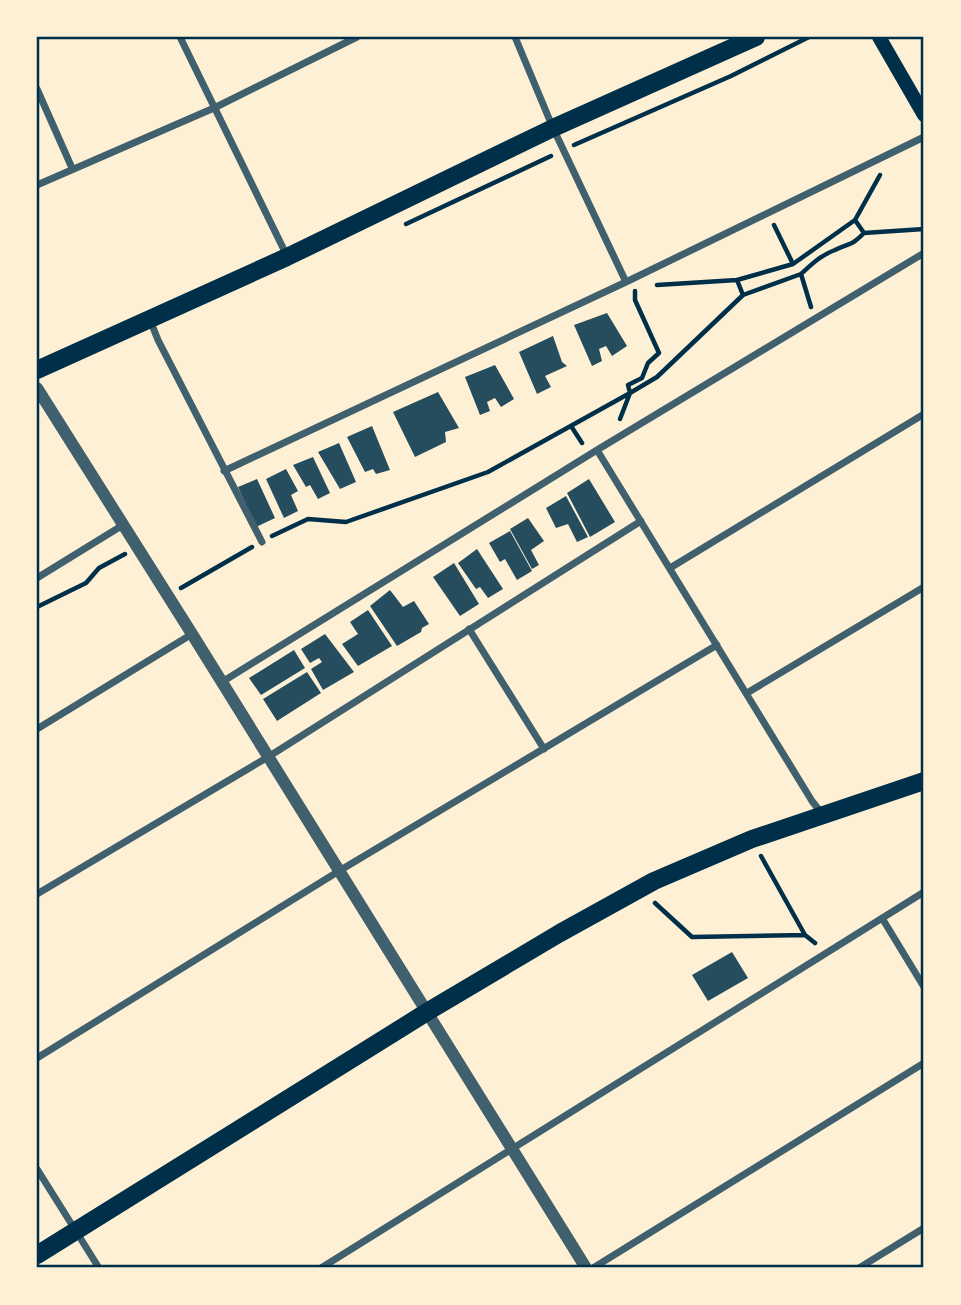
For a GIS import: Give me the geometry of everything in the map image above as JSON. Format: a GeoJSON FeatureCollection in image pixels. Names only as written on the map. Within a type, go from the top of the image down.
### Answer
{"type":"FeatureCollection","features":[{"type":"Feature","properties":{"kind":"main road"},"geometry":{"type":"LineString","coordinates":[[37,370],[287,257],[553,128],[756,37]]}},
{"type":"Feature","properties":{"kind":"main road"},"geometry":{"type":"LineString","coordinates":[[879,37],[924,115]]}},
{"type":"Feature","properties":{"kind":"main road"},"geometry":{"type":"LineString","coordinates":[[37,1255],[427,1012],[654,881],[752,839],[924,781]]}},
{"type":"Feature","properties":{"kind":"street"},"geometry":{"type":"LineString","coordinates":[[180,37],[287,257]]}},
{"type":"Feature","properties":{"kind":"street"},"geometry":{"type":"LineString","coordinates":[[37,185],[72,167],[214,108],[357,37]]}},
{"type":"Feature","properties":{"kind":"street"},"geometry":{"type":"LineString","coordinates":[[514,37],[553,128],[626,282]]}},
{"type":"Feature","properties":{"kind":"street"},"geometry":{"type":"LineString","coordinates":[[37,89],[72,167]]}},
{"type":"Feature","properties":{"kind":"street"},"geometry":{"type":"LineString","coordinates":[[224,471],[626,282],[924,137]]}},
{"type":"Feature","properties":{"kind":"street"},"geometry":{"type":"LineString","coordinates":[[222,682],[597,450],[924,253]]}},
{"type":"Feature","properties":{"kind":"street"},"geometry":{"type":"LineString","coordinates":[[149,318],[262,542]]}},
{"type":"Feature","properties":{"kind":"street"},"geometry":{"type":"LineString","coordinates":[[37,387],[586,1268]]}},
{"type":"Feature","properties":{"kind":"street"},"geometry":{"type":"LineString","coordinates":[[670,568],[924,414]]}},
{"type":"Feature","properties":{"kind":"street"},"geometry":{"type":"LineString","coordinates":[[597,450],[823,815]]}},
{"type":"Feature","properties":{"kind":"street"},"geometry":{"type":"LineString","coordinates":[[37,894],[268,757],[641,521]]}},
{"type":"Feature","properties":{"kind":"street"},"geometry":{"type":"LineString","coordinates":[[37,578],[124,524]]}},
{"type":"Feature","properties":{"kind":"street"},"geometry":{"type":"LineString","coordinates":[[747,693],[924,587]]}},
{"type":"Feature","properties":{"kind":"street"},"geometry":{"type":"LineString","coordinates":[[469,629],[544,749]]}},
{"type":"Feature","properties":{"kind":"street"},"geometry":{"type":"LineString","coordinates":[[37,729],[192,634]]}},
{"type":"Feature","properties":{"kind":"street"},"geometry":{"type":"LineString","coordinates":[[37,1058],[718,645]]}},
{"type":"Feature","properties":{"kind":"street"},"geometry":{"type":"LineString","coordinates":[[321,1268],[924,892]]}},
{"type":"Feature","properties":{"kind":"street"},"geometry":{"type":"LineString","coordinates":[[882,918],[924,987]]}},
{"type":"Feature","properties":{"kind":"street"},"geometry":{"type":"LineString","coordinates":[[593,1268],[924,1063]]}},
{"type":"Feature","properties":{"kind":"street"},"geometry":{"type":"LineString","coordinates":[[37,1169],[99,1268]]}},
{"type":"Feature","properties":{"kind":"street"},"geometry":{"type":"LineString","coordinates":[[859,1268],[924,1228]]}},
{"type":"Feature","properties":{"kind":"path"},"geometry":{"type":"LineString","coordinates":[[395,229],[731,76],[808,37]]}},
{"type":"Feature","properties":{"kind":"path"},"geometry":{"type":"LineString","coordinates":[[626,282],[635,286],[737,280],[793,264],[855,220],[881,174]]}},
{"type":"Feature","properties":{"kind":"path"},"geometry":{"type":"LineString","coordinates":[[770,216],[793,264]]}},
{"type":"Feature","properties":{"kind":"path"},"geometry":{"type":"LineString","coordinates":[[855,220],[864,233]]}},
{"type":"Feature","properties":{"kind":"path"},"geometry":{"type":"LineString","coordinates":[[346,522],[488,472],[571,426],[657,377],[743,295],[801,274],[836,248],[851,246],[864,233],[924,229]]}},
{"type":"Feature","properties":{"kind":"path"},"geometry":{"type":"LineString","coordinates":[[801,274],[815,319]]}},
{"type":"Feature","properties":{"kind":"path"},"geometry":{"type":"LineString","coordinates":[[737,280],[743,295]]}},
{"type":"Feature","properties":{"kind":"path"},"geometry":{"type":"LineString","coordinates":[[616,429],[629,393],[628,385],[642,378],[648,363],[659,353],[635,300],[635,286]]}},
{"type":"Feature","properties":{"kind":"path"},"geometry":{"type":"LineString","coordinates":[[571,426],[585,447]]}},
{"type":"Feature","properties":{"kind":"path"},"geometry":{"type":"LineString","coordinates":[[37,607],[86,583],[99,568],[138,547]]}},
{"type":"Feature","properties":{"kind":"path"},"geometry":{"type":"LineString","coordinates":[[752,839],[805,935],[827,953]]}},
{"type":"Feature","properties":{"kind":"path"},"geometry":{"type":"LineString","coordinates":[[655,903],[692,937],[805,935]]}},
{"type":"Feature","properties":{"kind":"building"},"geometry":{"type":"Polygon","coordinates":[[[607,313],[627,346],[612,356],[606,346],[599,349],[602,361],[592,366],[574,325],[607,313]]]}},
{"type":"Feature","properties":{"kind":"building"},"geometry":{"type":"Polygon","coordinates":[[[553,336],[562,362],[567,366],[545,376],[551,387],[537,394],[519,352],[553,336]]]}},
{"type":"Feature","properties":{"kind":"building"},"geometry":{"type":"Polygon","coordinates":[[[495,365],[514,399],[501,407],[495,398],[487,402],[490,411],[480,415],[465,377],[495,365]]]}},
{"type":"Feature","properties":{"kind":"building"},"geometry":{"type":"Polygon","coordinates":[[[438,392],[459,428],[445,432],[446,442],[415,457],[393,412],[438,392]]]}},
{"type":"Feature","properties":{"kind":"building"},"geometry":{"type":"Polygon","coordinates":[[[372,426],[390,470],[376,474],[373,469],[365,472],[347,437],[372,426]]]}},
{"type":"Feature","properties":{"kind":"building"},"geometry":{"type":"Polygon","coordinates":[[[339,443],[356,482],[340,489],[318,452],[339,443]]]}},
{"type":"Feature","properties":{"kind":"building"},"geometry":{"type":"Polygon","coordinates":[[[313,457],[330,493],[318,499],[310,485],[306,487],[293,465],[313,457]]]}},
{"type":"Feature","properties":{"kind":"building"},"geometry":{"type":"Polygon","coordinates":[[[286,469],[298,491],[291,495],[298,511],[284,518],[266,479],[286,469]]]}},
{"type":"Feature","properties":{"kind":"building"},"geometry":{"type":"Polygon","coordinates":[[[257,479],[275,518],[256,527],[238,487],[257,479]]]}},
{"type":"Feature","properties":{"kind":"building"},"geometry":{"type":"Polygon","coordinates":[[[589,479],[615,522],[590,537],[567,493],[589,479]]]}},
{"type":"Feature","properties":{"kind":"building"},"geometry":{"type":"Polygon","coordinates":[[[566,496],[588,537],[577,542],[568,524],[556,528],[546,508],[566,496]]]}},
{"type":"Feature","properties":{"kind":"building"},"geometry":{"type":"Polygon","coordinates":[[[528,518],[544,541],[531,550],[539,565],[532,569],[510,529],[528,518]]]}},
{"type":"Feature","properties":{"kind":"building"},"geometry":{"type":"Polygon","coordinates":[[[510,531],[532,571],[517,580],[505,559],[500,562],[489,543],[510,531]]]}},
{"type":"Feature","properties":{"kind":"building"},"geometry":{"type":"Polygon","coordinates":[[[477,549],[503,589],[488,598],[480,587],[476,589],[458,563],[477,549]]]}},
{"type":"Feature","properties":{"kind":"building"},"geometry":{"type":"Polygon","coordinates":[[[454,563],[479,604],[460,616],[433,577],[454,563]]]}},
{"type":"Feature","properties":{"kind":"building"},"geometry":{"type":"Polygon","coordinates":[[[390,590],[403,607],[414,601],[429,624],[397,646],[370,606],[390,590]]]}},
{"type":"Feature","properties":{"kind":"building"},"geometry":{"type":"Polygon","coordinates":[[[368,610],[392,646],[358,666],[342,644],[358,634],[350,622],[368,610]]]}},
{"type":"Feature","properties":{"kind":"building"},"geometry":{"type":"Polygon","coordinates":[[[325,634],[354,672],[323,690],[311,669],[322,662],[319,658],[310,663],[301,649],[325,634]]]}},
{"type":"Feature","properties":{"kind":"building"},"geometry":{"type":"Polygon","coordinates":[[[294,650],[305,668],[261,695],[249,678],[294,650]]]}},
{"type":"Feature","properties":{"kind":"building"},"geometry":{"type":"Polygon","coordinates":[[[307,672],[321,693],[277,721],[263,699],[307,672]]]}},
{"type":"Feature","properties":{"kind":"building"},"geometry":{"type":"Polygon","coordinates":[[[732,952],[748,978],[708,1001],[692,975],[732,952]]]}}]}
